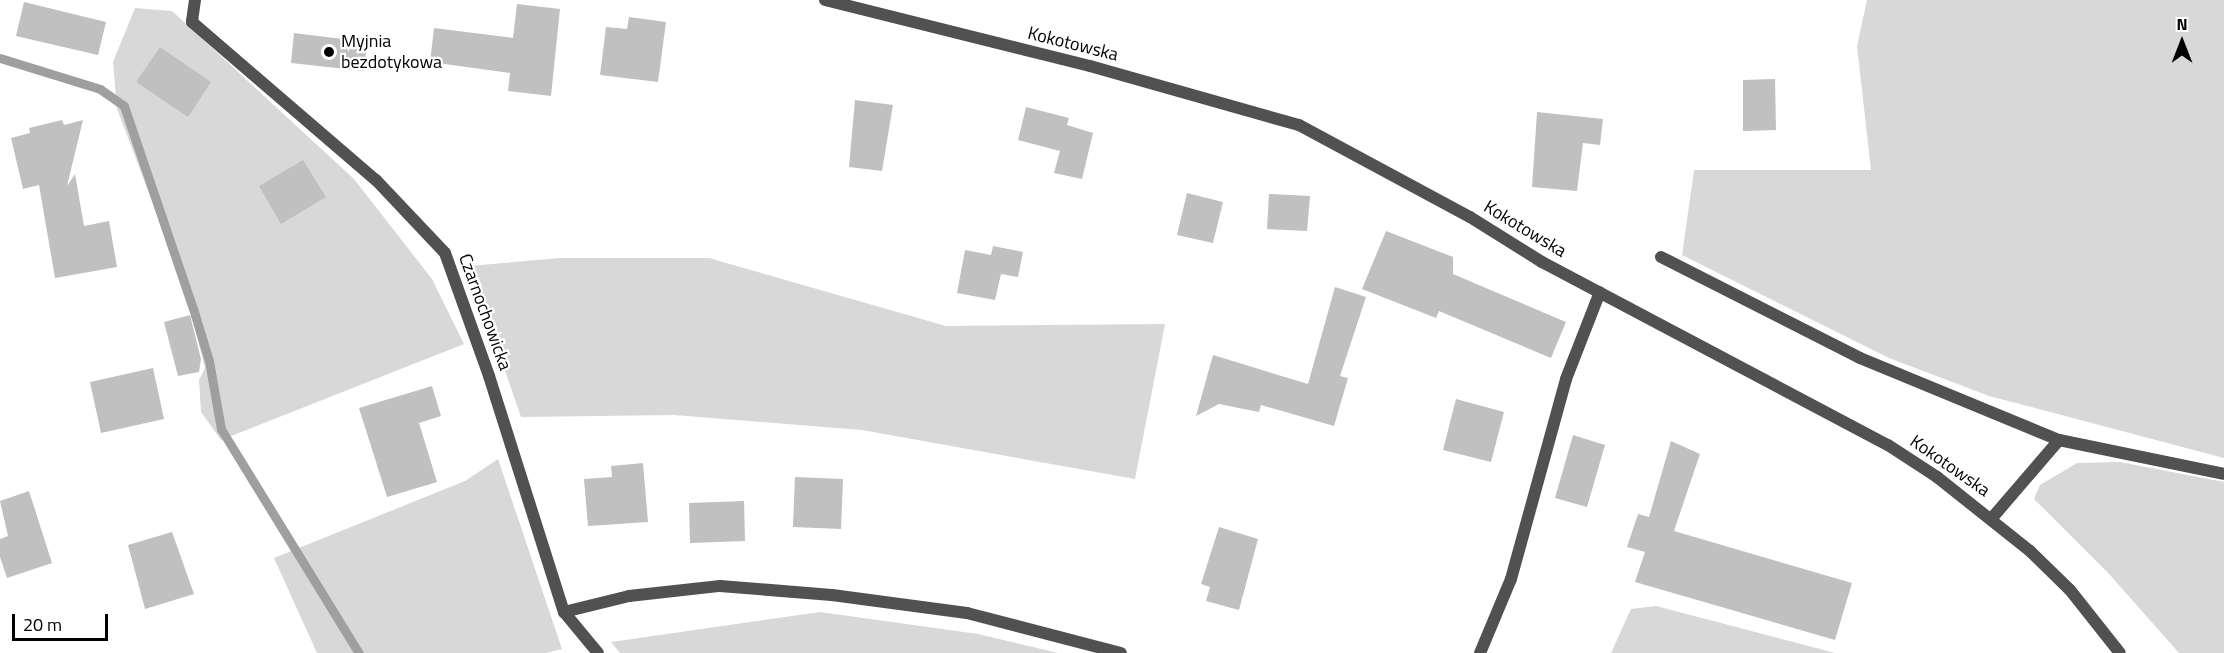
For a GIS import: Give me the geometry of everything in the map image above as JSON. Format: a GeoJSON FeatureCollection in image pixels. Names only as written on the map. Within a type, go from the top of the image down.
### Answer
{"type":"FeatureCollection","features":[{"type":"Feature","properties":{"kind":"street","name":"Czarnochowicka"},"geometry":{"type":"LineString","coordinates":[[195,0],[192,22],[376,180],[445,253],[489,376],[564,612],[598,653]]}},
{"type":"Feature","properties":{"kind":"street","name":"Kokotowska"},"geometry":{"type":"LineString","coordinates":[[825,0],[1090,66],[1299,125],[1600,292],[1888,445],[1992,518],[2070,590],[2120,653]]}},
{"type":"Feature","properties":{"kind":"street"},"geometry":{"type":"LineString","coordinates":[[1661,257],[1860,358],[2059,440],[2224,474]]}},
{"type":"Feature","properties":{"kind":"street"},"geometry":{"type":"LineString","coordinates":[[1480,653],[1511,579],[1566,379],[1600,292]]}},
{"type":"Feature","properties":{"kind":"street"},"geometry":{"type":"LineString","coordinates":[[1992,518],[2059,440]]}},
{"type":"Feature","properties":{"kind":"street"},"geometry":{"type":"LineString","coordinates":[[564,612],[628,597],[731,587],[832,595],[968,613],[1120,653]]}},
{"type":"Feature","properties":{"kind":"shaded area"},"geometry":{"type":"Polygon","coordinates":[[[1867,0],[2224,0],[2224,458],[1989,396],[1889,358],[1682,255],[1694,170],[1871,170],[1857,46],[1867,0]]]}},
{"type":"Feature","properties":{"kind":"shaded area"},"geometry":{"type":"Polygon","coordinates":[[[135,8],[172,11],[354,179],[432,279],[464,344],[221,440],[201,412],[199,380],[205,368],[182,280],[117,109],[113,62],[135,8]]]}},
{"type":"Feature","properties":{"kind":"shaded area"},"geometry":{"type":"Polygon","coordinates":[[[560,258],[709,258],[946,326],[1165,324],[1135,479],[862,430],[674,415],[521,417],[469,266],[560,258]]]}},
{"type":"Feature","properties":{"kind":"shaded area"},"geometry":{"type":"Polygon","coordinates":[[[498,459],[562,649],[546,653],[317,653],[274,558],[465,481],[498,459]]]}},
{"type":"Feature","properties":{"kind":"shaded area"},"geometry":{"type":"Polygon","coordinates":[[[2120,462],[2224,482],[2224,653],[2179,653],[2110,575],[2034,499],[2040,485],[2077,463],[2120,462]]]}},
{"type":"Feature","properties":{"kind":"shaded area"},"geometry":{"type":"Polygon","coordinates":[[[1656,606],[1835,653],[1611,653],[1631,609],[1656,606]]]}},
{"type":"Feature","properties":{"kind":"shaded area"},"geometry":{"type":"Polygon","coordinates":[[[820,612],[978,634],[1058,653],[620,653],[611,642],[820,612]]]}},
{"type":"Feature","properties":{"kind":"building"},"geometry":{"type":"Polygon","coordinates":[[[24,2],[106,22],[98,55],[16,36],[24,2]]]}},
{"type":"Feature","properties":{"kind":"building"},"geometry":{"type":"Polygon","coordinates":[[[517,4],[560,9],[551,96],[508,91],[510,73],[430,62],[434,28],[513,38],[517,4]]]}},
{"type":"Feature","properties":{"kind":"building"},"geometry":{"type":"Polygon","coordinates":[[[629,17],[666,22],[658,82],[600,75],[606,27],[627,29],[629,17]]]}},
{"type":"Feature","properties":{"kind":"building","name":"Myjnia bezdotykowa"},"geometry":{"type":"Polygon","coordinates":[[[294,33],[367,42],[364,71],[291,63],[294,33]]]}},
{"type":"Feature","properties":{"kind":"building"},"geometry":{"type":"Polygon","coordinates":[[[160,47],[211,82],[188,117],[136,82],[160,47]]]}},
{"type":"Feature","properties":{"kind":"building"},"geometry":{"type":"Polygon","coordinates":[[[1775,79],[1776,130],[1743,131],[1743,80],[1775,79]]]}},
{"type":"Feature","properties":{"kind":"building"},"geometry":{"type":"Polygon","coordinates":[[[855,100],[893,105],[882,171],[849,167],[855,100]]]}},
{"type":"Feature","properties":{"kind":"building"},"geometry":{"type":"Polygon","coordinates":[[[1026,107],[1069,118],[1067,125],[1093,133],[1082,179],[1054,173],[1060,151],[1018,140],[1026,107]]]}},
{"type":"Feature","properties":{"kind":"building"},"geometry":{"type":"Polygon","coordinates":[[[1537,112],[1603,119],[1600,145],[1583,143],[1577,191],[1532,187],[1537,112]]]}},
{"type":"Feature","properties":{"kind":"building"},"geometry":{"type":"Polygon","coordinates":[[[62,120],[64,125],[83,120],[67,186],[75,174],[84,226],[109,221],[117,267],[55,278],[39,185],[23,189],[11,138],[30,133],[29,128],[62,120]]]}},
{"type":"Feature","properties":{"kind":"building"},"geometry":{"type":"Polygon","coordinates":[[[303,160],[326,197],[281,224],[259,186],[303,160]]]}},
{"type":"Feature","properties":{"kind":"building"},"geometry":{"type":"Polygon","coordinates":[[[1187,193],[1223,202],[1213,243],[1177,235],[1187,193]]]}},
{"type":"Feature","properties":{"kind":"building"},"geometry":{"type":"Polygon","coordinates":[[[1269,194],[1310,196],[1307,231],[1267,229],[1269,194]]]}},
{"type":"Feature","properties":{"kind":"building"},"geometry":{"type":"Polygon","coordinates":[[[1386,231],[1453,257],[1453,274],[1566,322],[1551,358],[1439,311],[1436,318],[1362,289],[1386,231]]]}},
{"type":"Feature","properties":{"kind":"building"},"geometry":{"type":"Polygon","coordinates":[[[993,246],[1023,252],[1018,277],[1001,274],[995,300],[957,293],[965,250],[991,255],[993,246]]]}},
{"type":"Feature","properties":{"kind":"building"},"geometry":{"type":"Polygon","coordinates":[[[1335,287],[1366,297],[1340,376],[1348,378],[1334,426],[1261,405],[1259,412],[1219,404],[1196,416],[1213,355],[1308,384],[1335,287]]]}},
{"type":"Feature","properties":{"kind":"building"},"geometry":{"type":"Polygon","coordinates":[[[190,315],[201,359],[199,372],[178,376],[164,322],[190,315]]]}},
{"type":"Feature","properties":{"kind":"building"},"geometry":{"type":"Polygon","coordinates":[[[153,368],[164,419],[101,433],[90,382],[153,368]]]}},
{"type":"Feature","properties":{"kind":"building"},"geometry":{"type":"Polygon","coordinates":[[[432,386],[441,416],[419,423],[437,482],[387,497],[359,408],[432,386]]]}},
{"type":"Feature","properties":{"kind":"building"},"geometry":{"type":"Polygon","coordinates":[[[1456,399],[1504,412],[1491,462],[1443,450],[1456,399]]]}},
{"type":"Feature","properties":{"kind":"building"},"geometry":{"type":"Polygon","coordinates":[[[1573,435],[1605,445],[1587,507],[1555,498],[1573,435]]]}},
{"type":"Feature","properties":{"kind":"building"},"geometry":{"type":"Polygon","coordinates":[[[1671,441],[1700,454],[1674,531],[1852,583],[1835,640],[1635,582],[1645,552],[1627,547],[1638,514],[1649,517],[1671,441]]]}},
{"type":"Feature","properties":{"kind":"building"},"geometry":{"type":"Polygon","coordinates":[[[643,463],[648,522],[588,526],[584,479],[612,477],[611,466],[643,463]]]}},
{"type":"Feature","properties":{"kind":"building"},"geometry":{"type":"Polygon","coordinates":[[[795,477],[843,479],[841,529],[793,527],[795,477]]]}},
{"type":"Feature","properties":{"kind":"building"},"geometry":{"type":"Polygon","coordinates":[[[29,491],[52,563],[7,578],[0,557],[0,539],[8,536],[0,501],[29,491]]]}},
{"type":"Feature","properties":{"kind":"building"},"geometry":{"type":"Polygon","coordinates":[[[744,501],[745,541],[690,543],[689,503],[744,501]]]}},
{"type":"Feature","properties":{"kind":"building"},"geometry":{"type":"Polygon","coordinates":[[[1219,527],[1258,539],[1239,610],[1206,601],[1210,587],[1201,584],[1219,527]]]}},
{"type":"Feature","properties":{"kind":"building"},"geometry":{"type":"Polygon","coordinates":[[[172,532],[194,594],[145,609],[128,545],[172,532]]]}},
{"type":"Feature","properties":{"kind":"waterway"},"geometry":{"type":"LineString","coordinates":[[0,58],[100,89],[124,106],[209,361],[221,429],[359,653]]}},
{"type":"Feature","properties":{"kind":"place","name":"Myjnia bezdotykowa"},"geometry":{"type":"Point","coordinates":[329,52]}}]}
